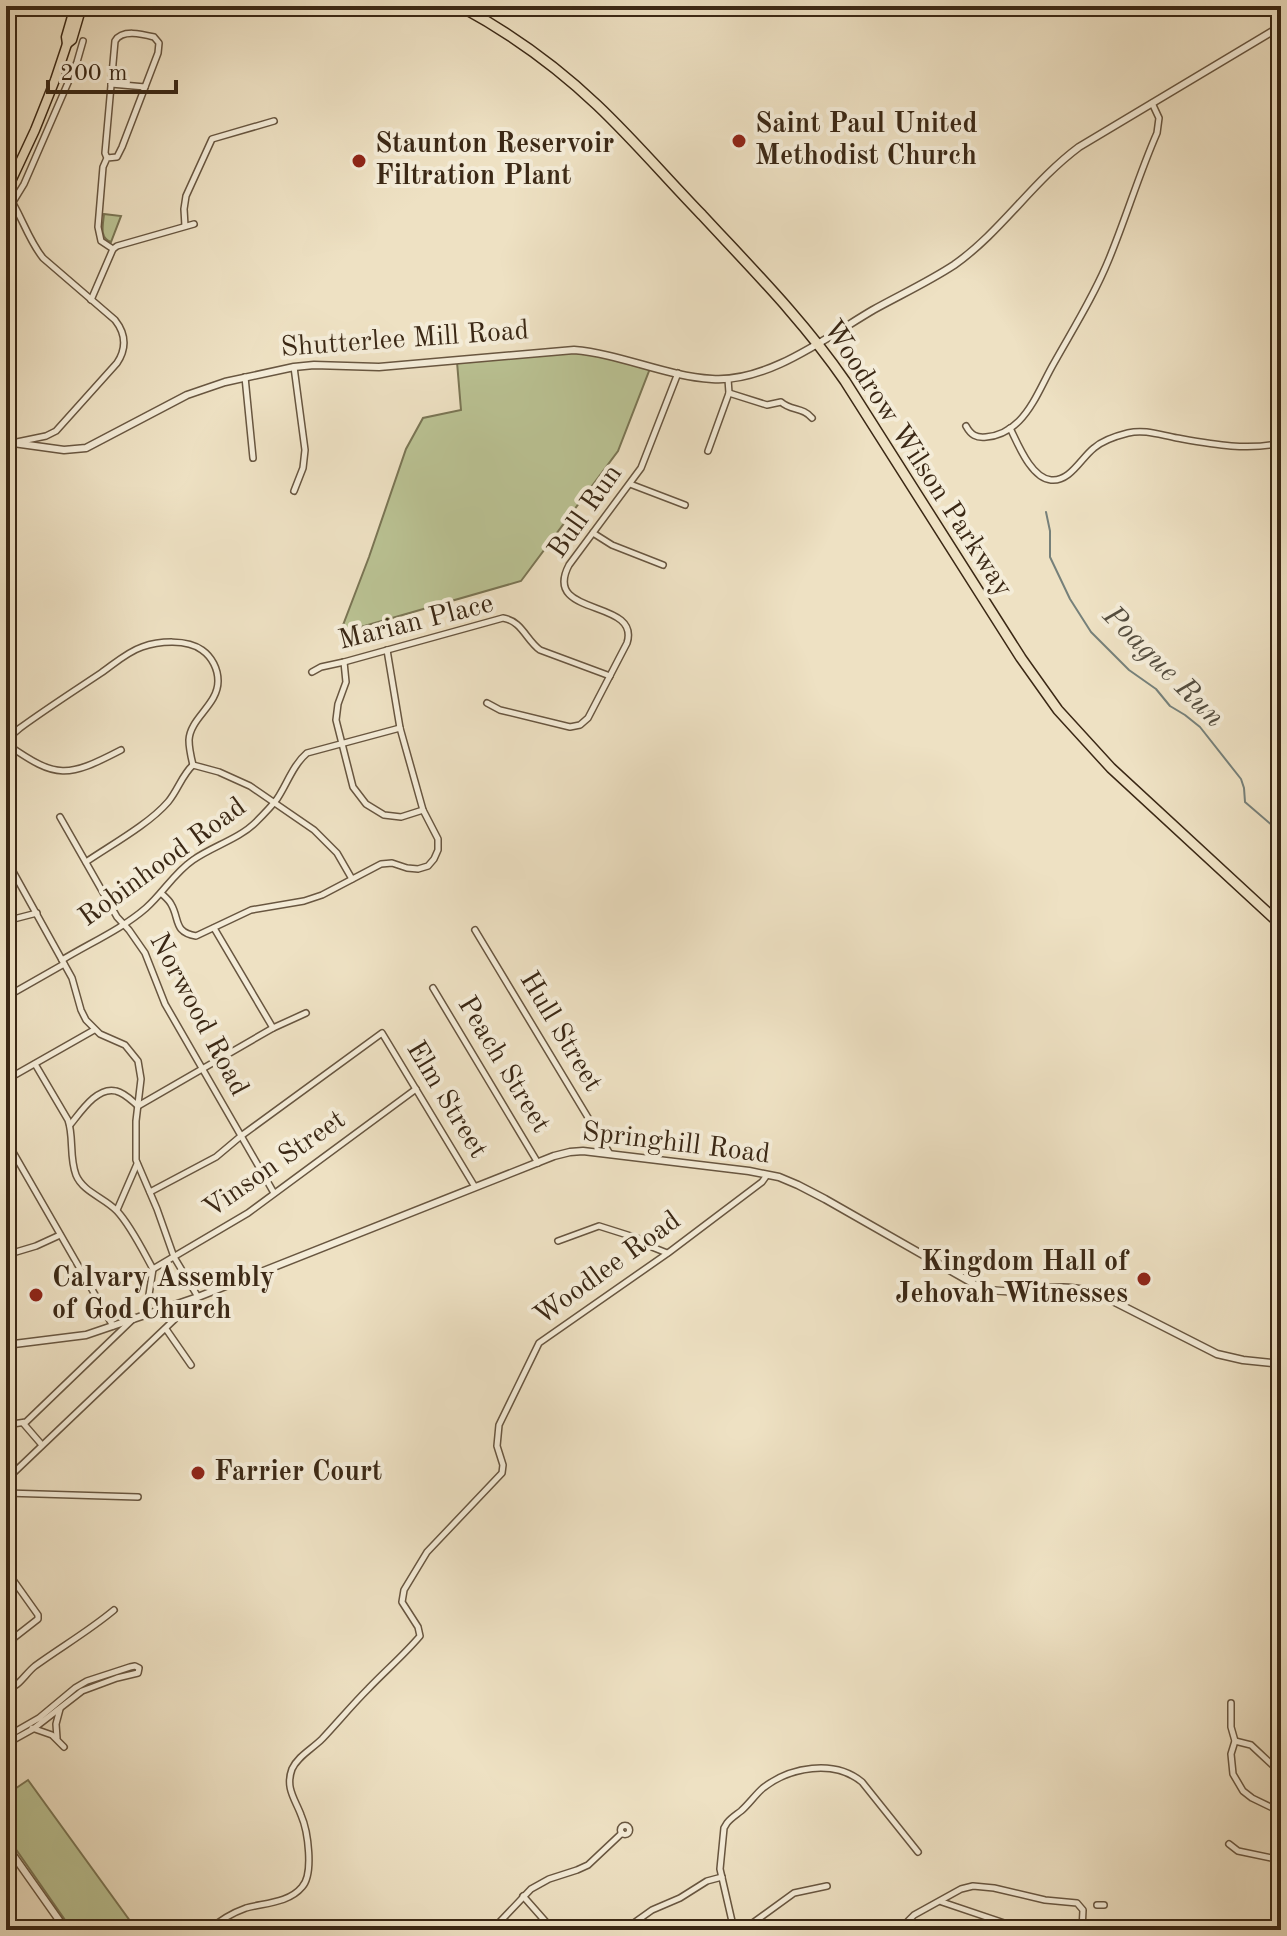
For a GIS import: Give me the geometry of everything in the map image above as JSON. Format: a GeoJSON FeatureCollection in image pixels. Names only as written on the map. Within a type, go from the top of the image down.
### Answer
{"type":"FeatureCollection","features":[{"type":"Feature","properties":{"kind":"highway","name":"Woodrow Wilson Parkway"},"geometry":{"type":"LineString","coordinates":[[460,6],[502,30],[544,60],[598,106],[777,295],[845,381],[1031,673],[1073,729],[1281,925]]}},
{"type":"Feature","properties":{"kind":"main road"},"geometry":{"type":"LineString","coordinates":[[6,192],[47,101],[67,44],[66,37],[75,6]]}},
{"type":"Feature","properties":{"kind":"main road"},"geometry":{"type":"LineString","coordinates":[[67,44],[72,40],[82,6]]}},
{"type":"Feature","properties":{"kind":"street","name":"Shutterlee Mill Road"},"geometry":{"type":"LineString","coordinates":[[6,442],[64,450],[86,448],[179,398],[245,377],[294,367],[379,367],[574,350],[596,352],[710,379],[728,379],[762,370],[944,272],[975,249],[1062,160],[1281,26]]}},
{"type":"Feature","properties":{"kind":"street"},"geometry":{"type":"LineString","coordinates":[[107,158],[119,155],[158,53],[159,43],[154,37],[123,34],[116,39],[98,235],[103,244],[113,249]]}},
{"type":"Feature","properties":{"kind":"street"},"geometry":{"type":"LineString","coordinates":[[13,202],[75,68],[83,41]]}},
{"type":"Feature","properties":{"kind":"street"},"geometry":{"type":"LineString","coordinates":[[111,84],[145,87]]}},
{"type":"Feature","properties":{"kind":"street"},"geometry":{"type":"LineString","coordinates":[[966,426],[972,434],[985,437],[1010,428],[1027,411],[1039,391],[1108,261],[1157,133],[1159,118],[1152,103]]}},
{"type":"Feature","properties":{"kind":"street"},"geometry":{"type":"LineString","coordinates":[[185,226],[186,196],[212,139],[274,121]]}},
{"type":"Feature","properties":{"kind":"street"},"geometry":{"type":"LineString","coordinates":[[6,160],[18,167]]}},
{"type":"Feature","properties":{"kind":"street"},"geometry":{"type":"LineString","coordinates":[[6,192],[43,258],[115,320],[122,330],[124,341],[121,358],[59,429],[46,436],[16,443]]}},
{"type":"Feature","properties":{"kind":"street"},"geometry":{"type":"LineString","coordinates":[[91,300],[113,249],[119,244],[194,224]]}},
{"type":"Feature","properties":{"kind":"street"},"geometry":{"type":"LineString","coordinates":[[294,367],[305,450],[303,468],[294,491]]}},
{"type":"Feature","properties":{"kind":"street","name":"Bull Run"},"geometry":{"type":"LineString","coordinates":[[487,703],[500,710],[570,727],[588,718],[629,639],[628,627],[617,617],[573,599],[564,581],[567,569],[645,461],[678,373]]}},
{"type":"Feature","properties":{"kind":"street"},"geometry":{"type":"LineString","coordinates":[[245,377],[253,458]]}},
{"type":"Feature","properties":{"kind":"street"},"geometry":{"type":"LineString","coordinates":[[708,451],[729,393],[728,379]]}},
{"type":"Feature","properties":{"kind":"street"},"geometry":{"type":"LineString","coordinates":[[729,393],[767,405],[781,402],[787,408],[804,411],[812,418]]}},
{"type":"Feature","properties":{"kind":"street"},"geometry":{"type":"LineString","coordinates":[[1010,428],[1032,468],[1043,478],[1053,480],[1070,473],[1100,443],[1137,431],[1250,447],[1281,443]]}},
{"type":"Feature","properties":{"kind":"street"},"geometry":{"type":"LineString","coordinates":[[630,484],[685,505]]}},
{"type":"Feature","properties":{"kind":"street"},"geometry":{"type":"LineString","coordinates":[[593,533],[610,545],[663,565]]}},
{"type":"Feature","properties":{"kind":"street","name":"Marian Place"},"geometry":{"type":"LineString","coordinates":[[312,672],[323,666],[505,618],[517,623],[540,650],[610,676]]}},
{"type":"Feature","properties":{"kind":"street"},"geometry":{"type":"LineString","coordinates":[[121,750],[77,769],[59,771],[40,766],[7,746],[21,727],[133,651],[152,644],[186,644],[198,648],[211,659],[218,679],[213,700],[190,734],[193,765]]}},
{"type":"Feature","properties":{"kind":"street"},"geometry":{"type":"LineString","coordinates":[[161,893],[171,903],[177,924],[185,933],[198,936],[251,910],[318,897],[381,864],[392,863],[417,870],[431,863],[438,842],[423,810],[400,728],[387,650]]}},
{"type":"Feature","properties":{"kind":"street"},"geometry":{"type":"LineString","coordinates":[[344,662],[346,680],[336,715],[351,784],[368,806],[381,814],[395,817],[423,810]]}},
{"type":"Feature","properties":{"kind":"street","name":"Robinhood Road"},"geometry":{"type":"LineString","coordinates":[[6,997],[142,911],[188,863],[256,823],[275,802],[301,758],[313,751],[400,728]]}},
{"type":"Feature","properties":{"kind":"street"},"geometry":{"type":"LineString","coordinates":[[193,765],[239,780],[275,802],[324,838],[341,858],[352,879]]}},
{"type":"Feature","properties":{"kind":"street"},"geometry":{"type":"LineString","coordinates":[[86,862],[156,813],[168,802],[193,765]]}},
{"type":"Feature","properties":{"kind":"street","name":"Norwood Road"},"geometry":{"type":"LineString","coordinates":[[60,817],[123,924],[145,953],[159,991],[274,1193]]}},
{"type":"Feature","properties":{"kind":"street"},"geometry":{"type":"LineString","coordinates":[[6,859],[74,982],[82,1014],[94,1030],[121,1042],[135,1056],[140,1067],[135,1143],[137,1164],[174,1257],[198,1297],[6,1480]]}},
{"type":"Feature","properties":{"kind":"street"},"geometry":{"type":"LineString","coordinates":[[6,921],[37,913]]}},
{"type":"Feature","properties":{"kind":"street"},"geometry":{"type":"LineString","coordinates":[[214,928],[273,1028]]}},
{"type":"Feature","properties":{"kind":"street","name":"Hull Street"},"geometry":{"type":"LineString","coordinates":[[475,930],[610,1154]]}},
{"type":"Feature","properties":{"kind":"street","name":"Peach Street"},"geometry":{"type":"LineString","coordinates":[[433,988],[538,1163]]}},
{"type":"Feature","properties":{"kind":"street"},"geometry":{"type":"LineString","coordinates":[[138,1106],[273,1028],[306,1013]]}},
{"type":"Feature","properties":{"kind":"street"},"geometry":{"type":"LineString","coordinates":[[6,1080],[94,1030]]}},
{"type":"Feature","properties":{"kind":"street","name":"Elm Street"},"geometry":{"type":"LineString","coordinates":[[241,1136],[382,1033],[475,1187]]}},
{"type":"Feature","properties":{"kind":"street"},"geometry":{"type":"LineString","coordinates":[[35,1064],[70,1126],[72,1160],[77,1177],[117,1210],[153,1269],[146,1315]]}},
{"type":"Feature","properties":{"kind":"street","name":"Vinson Street"},"geometry":{"type":"LineString","coordinates":[[153,1269],[248,1213],[416,1089]]}},
{"type":"Feature","properties":{"kind":"street"},"geometry":{"type":"LineString","coordinates":[[70,1126],[93,1099],[108,1091],[119,1091],[138,1106]]}},
{"type":"Feature","properties":{"kind":"street"},"geometry":{"type":"LineString","coordinates":[[150,1192],[212,1160],[241,1136]]}},
{"type":"Feature","properties":{"kind":"street"},"geometry":{"type":"LineString","coordinates":[[6,1140],[113,1326]]}},
{"type":"Feature","properties":{"kind":"street","name":"Springhill Road"},"geometry":{"type":"LineString","coordinates":[[6,1345],[74,1337],[146,1315],[560,1154],[576,1151],[786,1180],[981,1288],[996,1291],[1085,1288],[1212,1353],[1281,1364]]}},
{"type":"Feature","properties":{"kind":"street"},"geometry":{"type":"LineString","coordinates":[[117,1210],[137,1164]]}},
{"type":"Feature","properties":{"kind":"street","name":"Woodlee Road"},"geometry":{"type":"LineString","coordinates":[[209,1930],[238,1911],[291,1896],[307,1880],[309,1869],[305,1828],[289,1789],[293,1768],[420,1636],[418,1627],[402,1602],[404,1590],[427,1552],[502,1473],[503,1465],[497,1446],[498,1429],[536,1347],[668,1253],[762,1182],[767,1175]]}},
{"type":"Feature","properties":{"kind":"street"},"geometry":{"type":"LineString","coordinates":[[558,1241],[599,1226],[637,1238],[668,1253]]}},
{"type":"Feature","properties":{"kind":"street"},"geometry":{"type":"LineString","coordinates":[[6,1255],[60,1235]]}},
{"type":"Feature","properties":{"kind":"street"},"geometry":{"type":"LineString","coordinates":[[6,1425],[23,1423],[134,1319]]}},
{"type":"Feature","properties":{"kind":"street"},"geometry":{"type":"LineString","coordinates":[[166,1329],[191,1365]]}},
{"type":"Feature","properties":{"kind":"street"},"geometry":{"type":"LineString","coordinates":[[23,1423],[42,1445]]}},
{"type":"Feature","properties":{"kind":"street"},"geometry":{"type":"LineString","coordinates":[[6,1493],[138,1497]]}},
{"type":"Feature","properties":{"kind":"street"},"geometry":{"type":"LineString","coordinates":[[6,1570],[38,1613],[38,1619],[6,1644]]}},
{"type":"Feature","properties":{"kind":"street"},"geometry":{"type":"LineString","coordinates":[[6,1690],[16,1686],[29,1671],[114,1610]]}},
{"type":"Feature","properties":{"kind":"street"},"geometry":{"type":"LineString","coordinates":[[6,1737],[31,1726],[81,1684],[130,1667],[139,1668],[136,1674],[77,1693],[6,1744]]}},
{"type":"Feature","properties":{"kind":"street"},"geometry":{"type":"LineString","coordinates":[[1231,1703],[1231,1727],[1235,1741],[1231,1754],[1232,1766],[1238,1783],[1252,1798],[1281,1812]]}},
{"type":"Feature","properties":{"kind":"street"},"geometry":{"type":"LineString","coordinates":[[57,1739],[56,1724],[62,1706]]}},
{"type":"Feature","properties":{"kind":"street"},"geometry":{"type":"LineString","coordinates":[[31,1726],[48,1732],[64,1747]]}},
{"type":"Feature","properties":{"kind":"street"},"geometry":{"type":"LineString","coordinates":[[1235,1741],[1251,1745],[1281,1773]]}},
{"type":"Feature","properties":{"kind":"street"},"geometry":{"type":"LineString","coordinates":[[734,1930],[720,1861],[727,1823],[766,1786],[786,1776],[819,1768],[843,1770],[853,1775],[918,1852]]}},
{"type":"Feature","properties":{"kind":"street"},"geometry":{"type":"LineString","coordinates":[[492,1930],[523,1896],[545,1880],[588,1865],[622,1833]]}},
{"type":"Feature","properties":{"kind":"street"},"geometry":{"type":"LineString","coordinates":[[1229,1844],[1238,1851],[1281,1860]]}},
{"type":"Feature","properties":{"kind":"street"},"geometry":{"type":"LineString","coordinates":[[6,1845],[66,1930]]}},
{"type":"Feature","properties":{"kind":"street"},"geometry":{"type":"LineString","coordinates":[[624,1930],[652,1910],[680,1898],[707,1881],[722,1877]]}},
{"type":"Feature","properties":{"kind":"street"},"geometry":{"type":"LineString","coordinates":[[743,1930],[794,1893],[827,1886]]}},
{"type":"Feature","properties":{"kind":"street"},"geometry":{"type":"LineString","coordinates":[[903,1930],[910,1918],[961,1889],[973,1886],[1045,1900],[1074,1902],[1083,1910],[1082,1930]]}},
{"type":"Feature","properties":{"kind":"street"},"geometry":{"type":"LineString","coordinates":[[523,1896],[553,1930]]}},
{"type":"Feature","properties":{"kind":"street"},"geometry":{"type":"LineString","coordinates":[[941,1901],[1025,1930]]}},
{"type":"Feature","properties":{"kind":"green space"},"geometry":{"type":"Polygon","coordinates":[[[104,214],[121,216],[111,242],[103,234],[104,214]]]}},
{"type":"Feature","properties":{"kind":"green space"},"geometry":{"type":"Polygon","coordinates":[[[556,352],[592,354],[649,368],[649,371],[618,451],[521,581],[340,633],[406,449],[423,418],[461,410],[457,362],[556,352]]]}},
{"type":"Feature","properties":{"kind":"green space"},"geometry":{"type":"Polygon","coordinates":[[[28,1780],[133,1925],[126,1930],[72,1930],[6,1835],[6,1795],[28,1780]]]}},
{"type":"Feature","properties":{"kind":"waterway","name":"Poague Run"},"geometry":{"type":"LineString","coordinates":[[1046,512],[1050,557],[1070,599],[1091,632],[1129,670],[1156,689],[1170,706],[1200,727],[1241,779],[1245,802],[1281,833]]}},
{"type":"Feature","properties":{"kind":"place","name":"Saint Paul United Methodist Church"},"geometry":{"type":"Point","coordinates":[739,141]}},
{"type":"Feature","properties":{"kind":"place","name":"Staunton Reservoir Filtration Plant"},"geometry":{"type":"Point","coordinates":[359,161]}},
{"type":"Feature","properties":{"kind":"place","name":"Kingdom Hall of Jehovah Witnesses"},"geometry":{"type":"Point","coordinates":[1144,1279]}},
{"type":"Feature","properties":{"kind":"place","name":"Calvary Assembly of God Church"},"geometry":{"type":"Point","coordinates":[36,1295]}},
{"type":"Feature","properties":{"kind":"place","name":"Farrier Court"},"geometry":{"type":"Point","coordinates":[198,1473]}}]}
